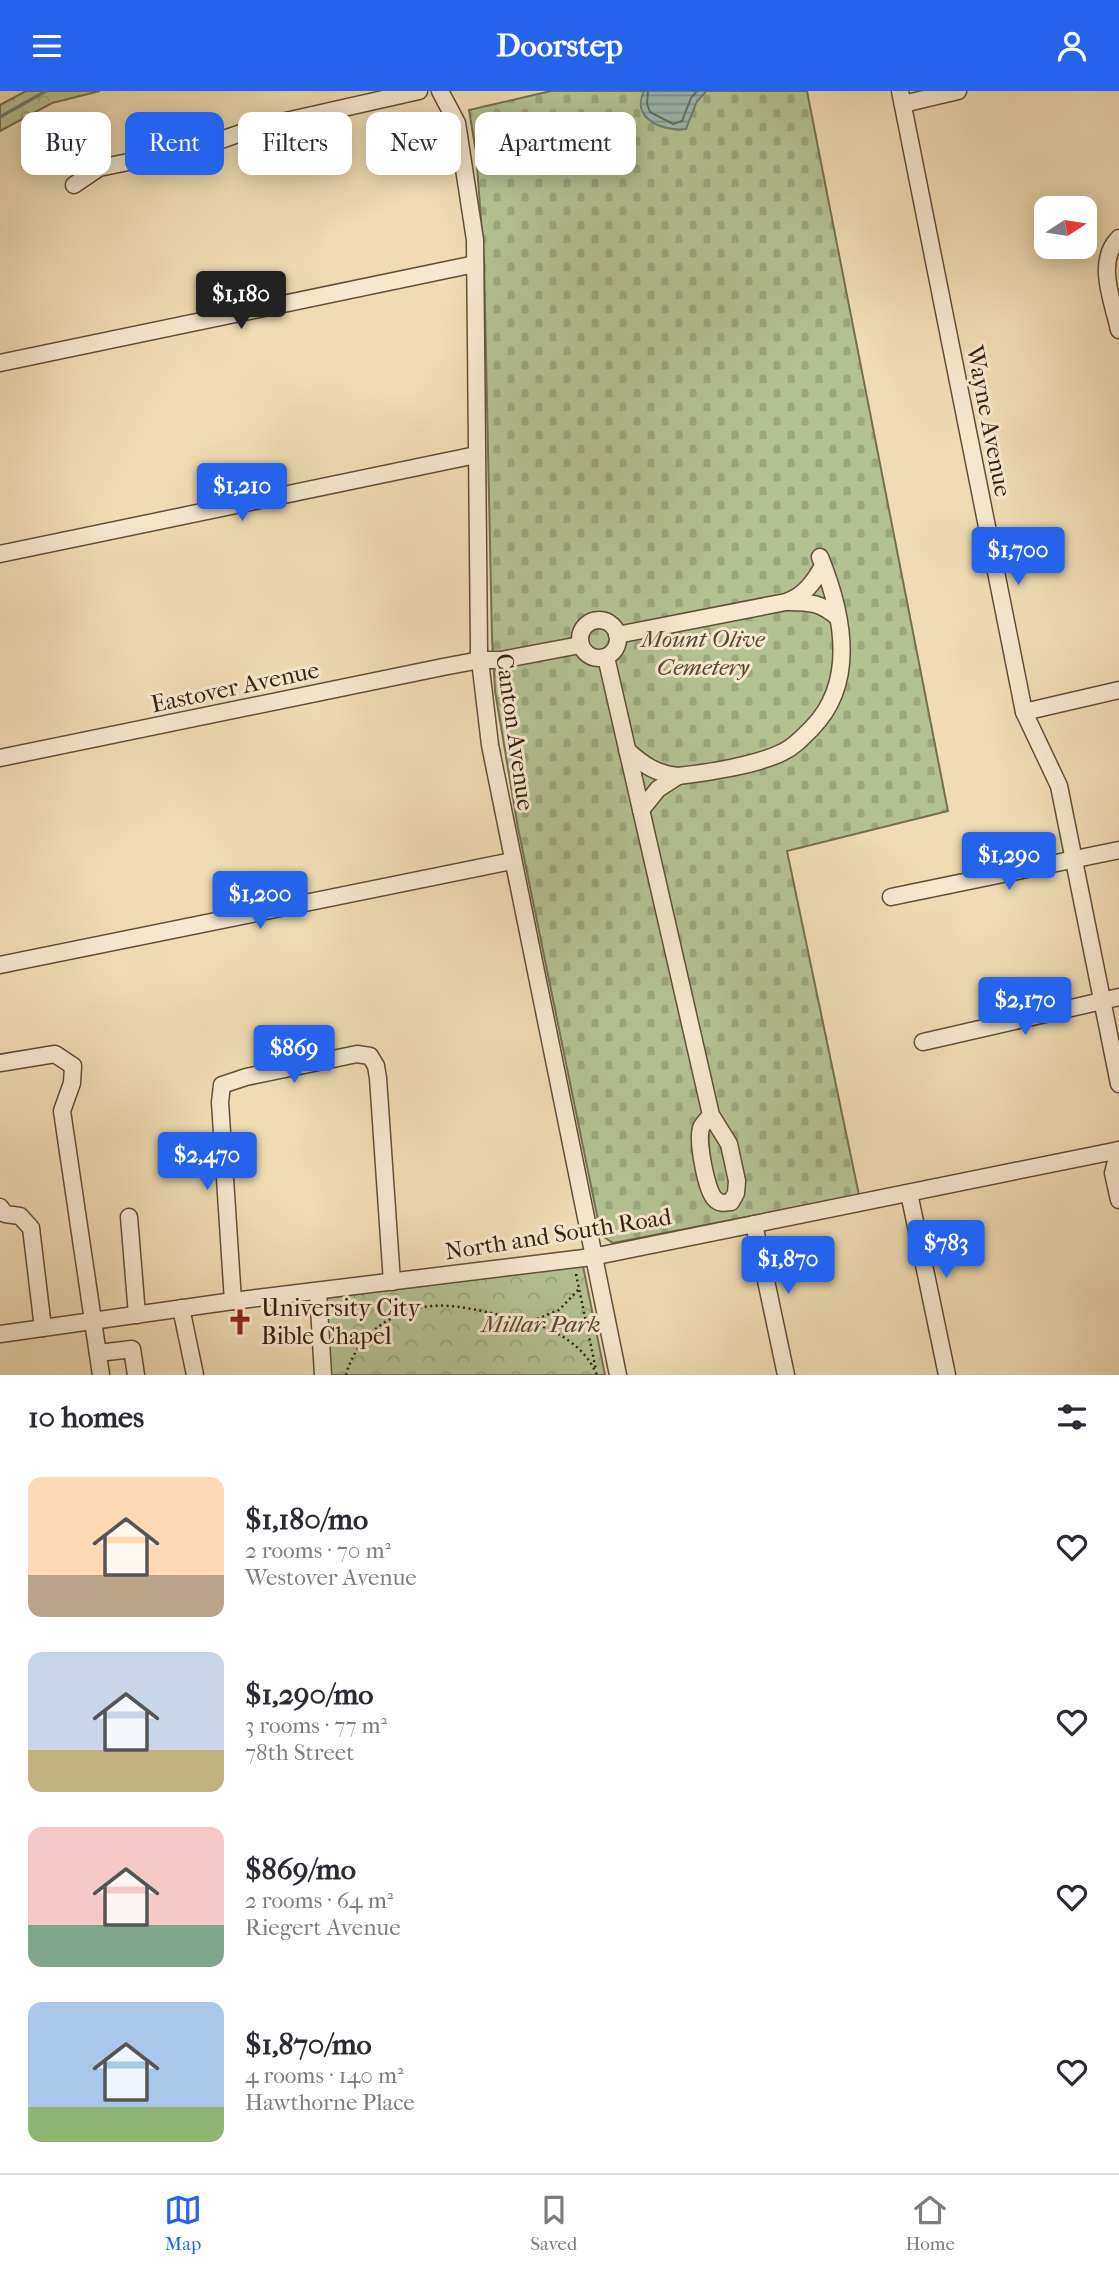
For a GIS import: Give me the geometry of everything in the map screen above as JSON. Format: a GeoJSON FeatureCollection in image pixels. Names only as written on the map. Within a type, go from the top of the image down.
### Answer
{"type":"FeatureCollection","features":[{"type":"Feature","properties":{"kind":"street"},"geometry":{"type":"LineString","coordinates":[[74,185],[99,169],[201,146],[255,128],[419,91]]}},
{"type":"Feature","properties":{"kind":"street","name":"Canton Avenue"},"geometry":{"type":"LineString","coordinates":[[440,91],[457,123],[475,240],[480,660],[490,745],[618,1375]]}},
{"type":"Feature","properties":{"kind":"street"},"geometry":{"type":"LineString","coordinates":[[901,98],[958,91]]}},
{"type":"Feature","properties":{"kind":"street","name":"Wayne Avenue"},"geometry":{"type":"LineString","coordinates":[[901,98],[1024,712],[1059,786],[1119,1084]]}},
{"type":"Feature","properties":{"kind":"street"},"geometry":{"type":"LineString","coordinates":[[1119,238],[1112,245],[1105,265],[1119,330]]}},
{"type":"Feature","properties":{"kind":"street"},"geometry":{"type":"LineString","coordinates":[[0,363],[475,264]]}},
{"type":"Feature","properties":{"kind":"street"},"geometry":{"type":"LineString","coordinates":[[0,554],[476,455]]}},
{"type":"Feature","properties":{"kind":"street"},"geometry":{"type":"LineString","coordinates":[[617,635],[797,599],[805,591],[821,561],[838,618],[842,646],[838,684],[831,704],[798,742],[785,752],[768,758],[678,776],[658,789],[641,810]]}},
{"type":"Feature","properties":{"kind":"street"},"geometry":{"type":"LineString","coordinates":[[786,602],[817,603],[838,618]]}},
{"type":"Feature","properties":{"kind":"street"},"geometry":{"type":"LineString","coordinates":[[594,620],[606,621],[617,635],[616,648],[606,657],[593,658],[580,645],[581,631],[594,620]]}},
{"type":"Feature","properties":{"kind":"street","name":"Eastover Avenue"},"geometry":{"type":"LineString","coordinates":[[0,758],[480,660],[500,660],[580,645]]}},
{"type":"Feature","properties":{"kind":"street"},"geometry":{"type":"LineString","coordinates":[[606,657],[711,1115],[729,1144],[737,1181],[736,1193],[730,1202],[717,1201],[710,1193],[699,1142],[701,1129],[711,1115]]}},
{"type":"Feature","properties":{"kind":"street"},"geometry":{"type":"LineString","coordinates":[[1024,712],[1119,690]]}},
{"type":"Feature","properties":{"kind":"street"},"geometry":{"type":"LineString","coordinates":[[627,750],[654,771],[678,776]]}},
{"type":"Feature","properties":{"kind":"street"},"geometry":{"type":"LineString","coordinates":[[891,897],[1119,850]]}},
{"type":"Feature","properties":{"kind":"street"},"geometry":{"type":"LineString","coordinates":[[0,965],[512,860]]}},
{"type":"Feature","properties":{"kind":"street"},"geometry":{"type":"LineString","coordinates":[[923,1042],[1119,997]]}},
{"type":"Feature","properties":{"kind":"street"},"geometry":{"type":"LineString","coordinates":[[233,1301],[220,1102],[222,1085],[246,1077],[357,1054],[370,1056],[376,1066],[378,1079],[392,1282]]}},
{"type":"Feature","properties":{"kind":"street"},"geometry":{"type":"LineString","coordinates":[[0,1063],[55,1055],[73,1066],[72,1083],[62,1111],[101,1375]]}},
{"type":"Feature","properties":{"kind":"street"},"geometry":{"type":"LineString","coordinates":[[1119,1150],[1113,1173],[1119,1200]]}},
{"type":"Feature","properties":{"kind":"street","name":"North and South Road"},"geometry":{"type":"LineString","coordinates":[[0,1334],[233,1301],[592,1257],[1119,1150]]}},
{"type":"Feature","properties":{"kind":"street"},"geometry":{"type":"LineString","coordinates":[[909,1193],[947,1375]]}},
{"type":"Feature","properties":{"kind":"street"},"geometry":{"type":"LineString","coordinates":[[0,1207],[5,1214],[20,1216],[31,1228],[43,1328]]}},
{"type":"Feature","properties":{"kind":"street"},"geometry":{"type":"LineString","coordinates":[[129,1217],[137,1315]]}},
{"type":"Feature","properties":{"kind":"street"},"geometry":{"type":"LineString","coordinates":[[754,1224],[786,1375]]}},
{"type":"Feature","properties":{"kind":"street"},"geometry":{"type":"LineString","coordinates":[[318,1291],[323,1375]]}},
{"type":"Feature","properties":{"kind":"street"},"geometry":{"type":"LineString","coordinates":[[181,1308],[195,1375]]}},
{"type":"Feature","properties":{"kind":"street"},"geometry":{"type":"LineString","coordinates":[[99,1353],[132,1349],[136,1375]]}},
{"type":"Feature","properties":{"kind":"path"},"geometry":{"type":"LineString","coordinates":[[576,1273],[597,1374]]}},
{"type":"Feature","properties":{"kind":"path"},"geometry":{"type":"LineString","coordinates":[[531,1321],[559,1310],[579,1289]]}},
{"type":"Feature","properties":{"kind":"path"},"geometry":{"type":"LineString","coordinates":[[346,1375],[354,1355],[377,1327],[415,1308],[434,1305],[466,1308],[531,1321],[578,1347],[597,1374]]}},
{"type":"Feature","properties":{"kind":"green space"},"geometry":{"type":"Polygon","coordinates":[[[26,91],[100,91],[52,103],[35,112],[21,112],[21,120],[0,131],[0,105],[26,91]]]}},
{"type":"Feature","properties":{"kind":"green space","name":"Mount Olive Cemetery"},"geometry":{"type":"Polygon","coordinates":[[[551,91],[807,91],[948,811],[787,851],[859,1195],[613,1243],[601,1235],[518,828],[495,691],[484,261],[478,175],[636,175],[636,112],[475,112],[475,146],[469,110],[551,91]]]}},
{"type":"Feature","properties":{"kind":"green space","name":"Millar Park"},"geometry":{"type":"Polygon","coordinates":[[[583,1266],[605,1375],[329,1375],[325,1298],[583,1266]]]}},
{"type":"Feature","properties":{"kind":"water"},"geometry":{"type":"Polygon","coordinates":[[[644,91],[705,93],[697,101],[686,129],[677,129],[659,126],[645,116],[641,101],[644,91]]]}},
{"type":"Feature","properties":{"kind":"waterway"},"geometry":{"type":"LineString","coordinates":[[0,117],[46,91]]}},
{"type":"Feature","properties":{"kind":"place","name":"University City Bible Chapel"},"geometry":{"type":"Point","coordinates":[240,1322]}}]}
